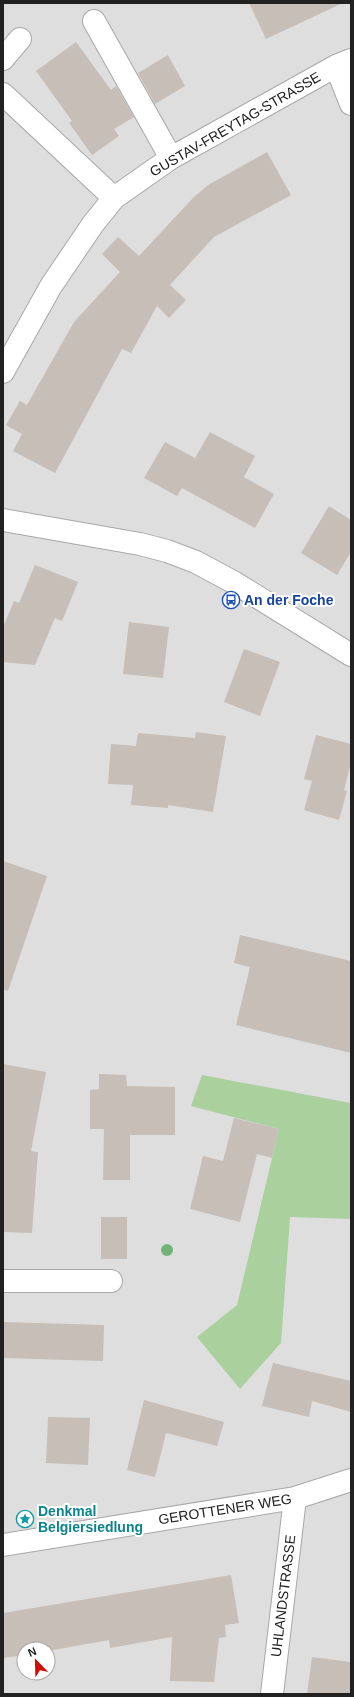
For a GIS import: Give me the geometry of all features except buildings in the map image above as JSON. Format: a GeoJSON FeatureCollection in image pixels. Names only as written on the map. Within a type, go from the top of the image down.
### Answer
{"type":"FeatureCollection","features":[{"type":"Feature","properties":{"kind":"street"},"geometry":{"type":"LineString","coordinates":[[94,22],[171,158]]}},
{"type":"Feature","properties":{"kind":"street"},"geometry":{"type":"LineString","coordinates":[[3,58],[20,39]]}},
{"type":"Feature","properties":{"kind":"street"},"geometry":{"type":"LineString","coordinates":[[343,63],[351,104]]}},
{"type":"Feature","properties":{"kind":"street","name":"GUSTAV-FREYTAG-STRASSE"},"geometry":{"type":"LineString","coordinates":[[3,372],[51,286],[93,224],[114,198],[171,158],[343,63]]}},
{"type":"Feature","properties":{"kind":"street"},"geometry":{"type":"LineString","coordinates":[[3,94],[114,198]]}},
{"type":"Feature","properties":{"kind":"street"},"geometry":{"type":"LineString","coordinates":[[3,520],[140,544],[167,551],[196,562],[235,583],[351,655]]}},
{"type":"Feature","properties":{"kind":"street"},"geometry":{"type":"LineString","coordinates":[[3,1281],[111,1281]]}},
{"type":"Feature","properties":{"kind":"street","name":"GEROTTENER WEG"},"geometry":{"type":"LineString","coordinates":[[3,1545],[295,1498],[351,1480]]}},
{"type":"Feature","properties":{"kind":"street","name":"UHLANDSTRASSE"},"geometry":{"type":"LineString","coordinates":[[272,1694],[295,1498]]}},
{"type":"Feature","properties":{"kind":"shaded area"},"geometry":{"type":"Polygon","coordinates":[[[3,3],[351,3],[351,1694],[3,1694],[3,3]]]}},
{"type":"Feature","properties":{"kind":"green space"},"geometry":{"type":"Polygon","coordinates":[[[202,1075],[351,1103],[351,1219],[290,1217],[281,1343],[240,1389],[197,1337],[237,1305],[279,1129],[191,1106],[202,1075]]]}},
{"type":"Feature","properties":{"kind":"place","name":"An der Foche"},"geometry":{"type":"Point","coordinates":[231,600]}},
{"type":"Feature","properties":{"kind":"place","name":"Denkmal Belgiersiedlung"},"geometry":{"type":"Point","coordinates":[25,1519]}}]}
